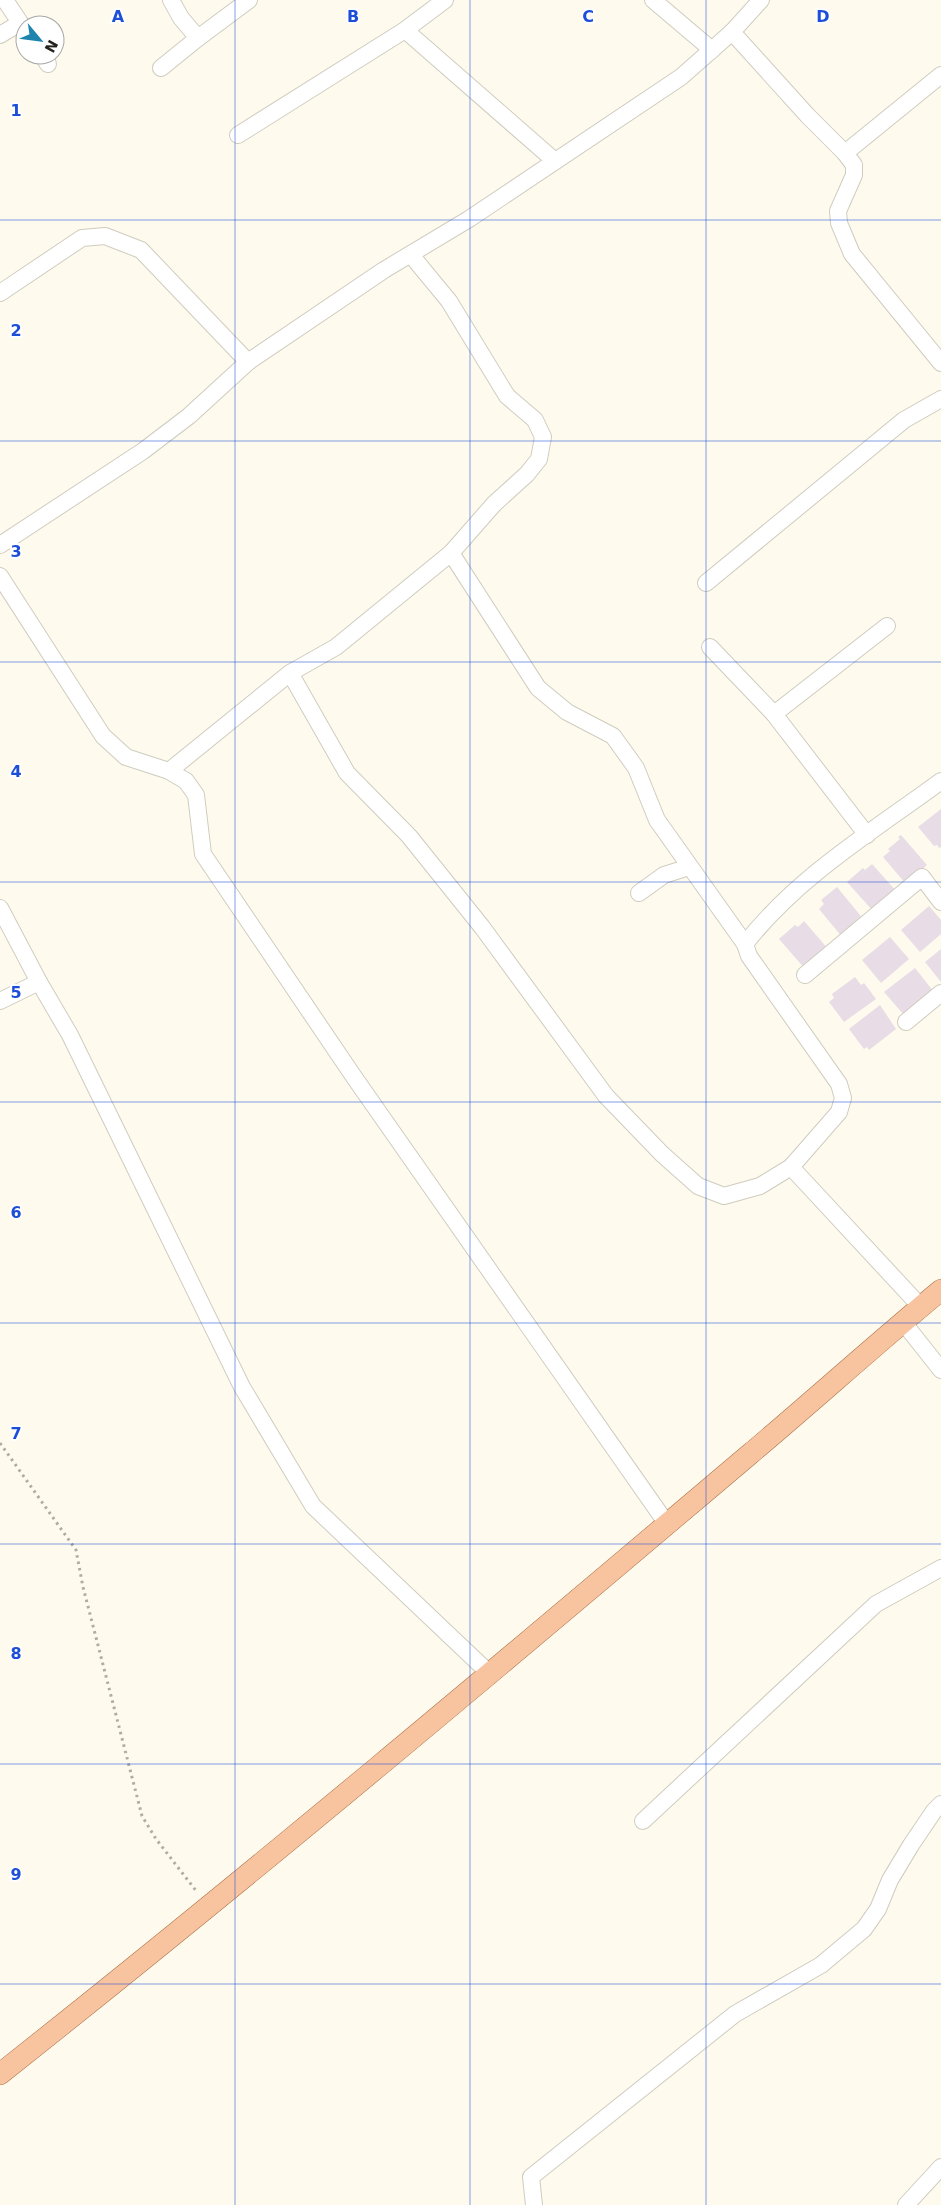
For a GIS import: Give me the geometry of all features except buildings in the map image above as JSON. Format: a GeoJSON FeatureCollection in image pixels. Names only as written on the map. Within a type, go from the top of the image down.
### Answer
{"type":"FeatureCollection","features":[{"type":"Feature","properties":{"kind":"main road"},"geometry":{"type":"LineString","coordinates":[[0,2074],[127,1973],[489,1673],[941,1290]]}},
{"type":"Feature","properties":{"kind":"street"},"geometry":{"type":"LineString","coordinates":[[5,0],[15,15]]}},
{"type":"Feature","properties":{"kind":"street"},"geometry":{"type":"LineString","coordinates":[[171,0],[181,18],[198,38]]}},
{"type":"Feature","properties":{"kind":"street"},"geometry":{"type":"LineString","coordinates":[[161,68],[249,0]]}},
{"type":"Feature","properties":{"kind":"street"},"geometry":{"type":"LineString","coordinates":[[238,135],[405,30],[445,0]]}},
{"type":"Feature","properties":{"kind":"street"},"geometry":{"type":"LineString","coordinates":[[653,0],[712,50]]}},
{"type":"Feature","properties":{"kind":"street"},"geometry":{"type":"LineString","coordinates":[[0,545],[143,451],[189,416],[248,362],[384,270],[469,219],[681,77],[732,32],[762,0]]}},
{"type":"Feature","properties":{"kind":"street"},"geometry":{"type":"LineString","coordinates":[[0,35],[15,29]]}},
{"type":"Feature","properties":{"kind":"street"},"geometry":{"type":"LineString","coordinates":[[405,30],[555,161]]}},
{"type":"Feature","properties":{"kind":"street"},"geometry":{"type":"LineString","coordinates":[[732,32],[854,165],[854,175],[838,211],[839,223],[852,254],[941,363]]}},
{"type":"Feature","properties":{"kind":"street"},"geometry":{"type":"LineString","coordinates":[[845,153],[941,75]]}},
{"type":"Feature","properties":{"kind":"street"},"geometry":{"type":"LineString","coordinates":[[0,293],[82,238],[105,236],[141,250],[248,362]]}},
{"type":"Feature","properties":{"kind":"street"},"geometry":{"type":"LineString","coordinates":[[169,771],[290,673],[336,647],[451,553],[494,504],[527,474],[539,459],[543,437],[535,420],[507,396],[449,301],[411,254]]}},
{"type":"Feature","properties":{"kind":"street"},"geometry":{"type":"LineString","coordinates":[[706,584],[904,420],[941,399]]}},
{"type":"Feature","properties":{"kind":"street"},"geometry":{"type":"LineString","coordinates":[[290,673],[347,774],[409,836],[482,927],[606,1096],[662,1154],[698,1186],[724,1196],[760,1186],[791,1167],[839,1112],[843,1098],[839,1084],[748,956],[745,944],[689,867],[651,810],[643,781],[613,736],[567,712],[538,688],[451,553]]}},
{"type":"Feature","properties":{"kind":"street"},"geometry":{"type":"LineString","coordinates":[[0,576],[103,736],[126,757],[169,771],[186,781],[196,795],[203,854],[354,1078],[667,1524]]}},
{"type":"Feature","properties":{"kind":"street"},"geometry":{"type":"LineString","coordinates":[[774,714],[887,626]]}},
{"type":"Feature","properties":{"kind":"street"},"geometry":{"type":"LineString","coordinates":[[710,647],[774,714],[867,835]]}},
{"type":"Feature","properties":{"kind":"street"},"geometry":{"type":"LineString","coordinates":[[745,944],[762,922],[807,880],[941,781]]}},
{"type":"Feature","properties":{"kind":"street"},"geometry":{"type":"LineString","coordinates":[[639,893],[664,875],[689,867]]}},
{"type":"Feature","properties":{"kind":"street"},"geometry":{"type":"LineString","coordinates":[[805,975],[922,877],[941,902]]}},
{"type":"Feature","properties":{"kind":"street"},"geometry":{"type":"LineString","coordinates":[[0,908],[39,982],[70,1035],[242,1387],[313,1506],[489,1673]]}},
{"type":"Feature","properties":{"kind":"street"},"geometry":{"type":"LineString","coordinates":[[0,1001],[39,982]]}},
{"type":"Feature","properties":{"kind":"street"},"geometry":{"type":"LineString","coordinates":[[906,1022],[941,993]]}},
{"type":"Feature","properties":{"kind":"street"},"geometry":{"type":"LineString","coordinates":[[791,1167],[921,1307]]}},
{"type":"Feature","properties":{"kind":"street"},"geometry":{"type":"LineString","coordinates":[[903,1322],[941,1370]]}},
{"type":"Feature","properties":{"kind":"street"},"geometry":{"type":"LineString","coordinates":[[643,1821],[876,1604],[941,1568]]}},
{"type":"Feature","properties":{"kind":"street"},"geometry":{"type":"LineString","coordinates":[[534,2205],[532,2178],[735,2014],[821,1965],[864,1929],[878,1909],[890,1880],[911,1845],[934,1811],[941,1804]]}},
{"type":"Feature","properties":{"kind":"street"},"geometry":{"type":"LineString","coordinates":[[906,2205],[941,2167]]}},
{"type":"Feature","properties":{"kind":"path"},"geometry":{"type":"LineString","coordinates":[[0,1443],[76,1550],[83,1587],[142,1816],[156,1839],[208,1906]]}}]}
